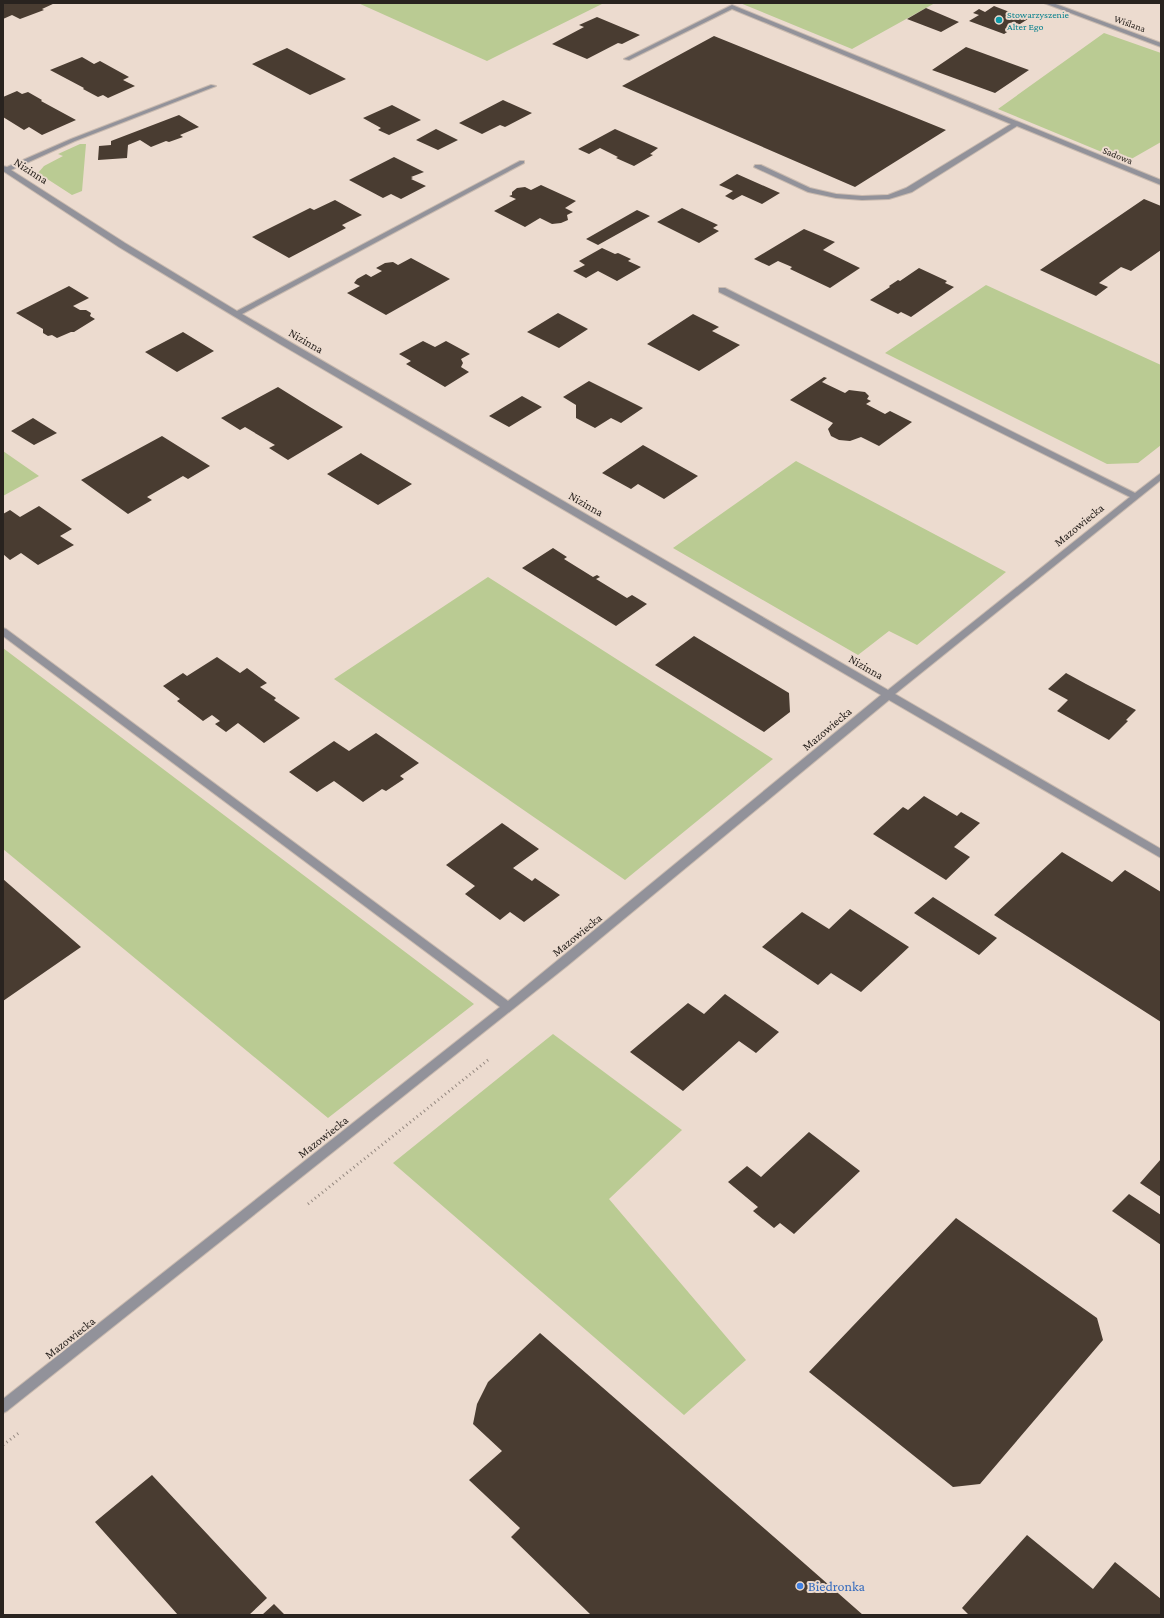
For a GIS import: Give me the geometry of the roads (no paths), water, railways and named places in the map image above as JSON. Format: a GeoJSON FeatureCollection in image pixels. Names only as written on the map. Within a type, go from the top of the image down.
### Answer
{"type":"FeatureCollection","features":[{"type":"Feature","properties":{"kind":"street","name":"Wiślana"},"geometry":{"type":"LineString","coordinates":[[1047,3],[1161,45]]}},
{"type":"Feature","properties":{"kind":"street","name":"Sadowa"},"geometry":{"type":"LineString","coordinates":[[627,59],[732,7],[1161,183]]}},
{"type":"Feature","properties":{"kind":"street"},"geometry":{"type":"LineString","coordinates":[[4,169],[73,140],[213,86]]}},
{"type":"Feature","properties":{"kind":"street"},"geometry":{"type":"LineString","coordinates":[[758,167],[808,190],[836,196],[862,198],[888,196],[909,190],[1016,124]]}},
{"type":"Feature","properties":{"kind":"street"},"geometry":{"type":"LineString","coordinates":[[237,314],[522,162]]}},
{"type":"Feature","properties":{"kind":"street","name":"Nizinna"},"geometry":{"type":"LineString","coordinates":[[4,169],[122,245],[237,314],[1161,854]]}},
{"type":"Feature","properties":{"kind":"street"},"geometry":{"type":"LineString","coordinates":[[722,290],[1135,496]]}},
{"type":"Feature","properties":{"kind":"street","name":"Mazowiecka"},"geometry":{"type":"LineString","coordinates":[[3,1407],[508,1007],[888,695],[1161,476]]}},
{"type":"Feature","properties":{"kind":"street"},"geometry":{"type":"LineString","coordinates":[[3,630],[508,1007]]}},
{"type":"Feature","properties":{"kind":"place","name":"Stowarzyszenie Alter Ego"},"geometry":{"type":"Point","coordinates":[999,20]}},
{"type":"Feature","properties":{"kind":"place","name":"Biedronka"},"geometry":{"type":"Point","coordinates":[800,1586]}}]}
